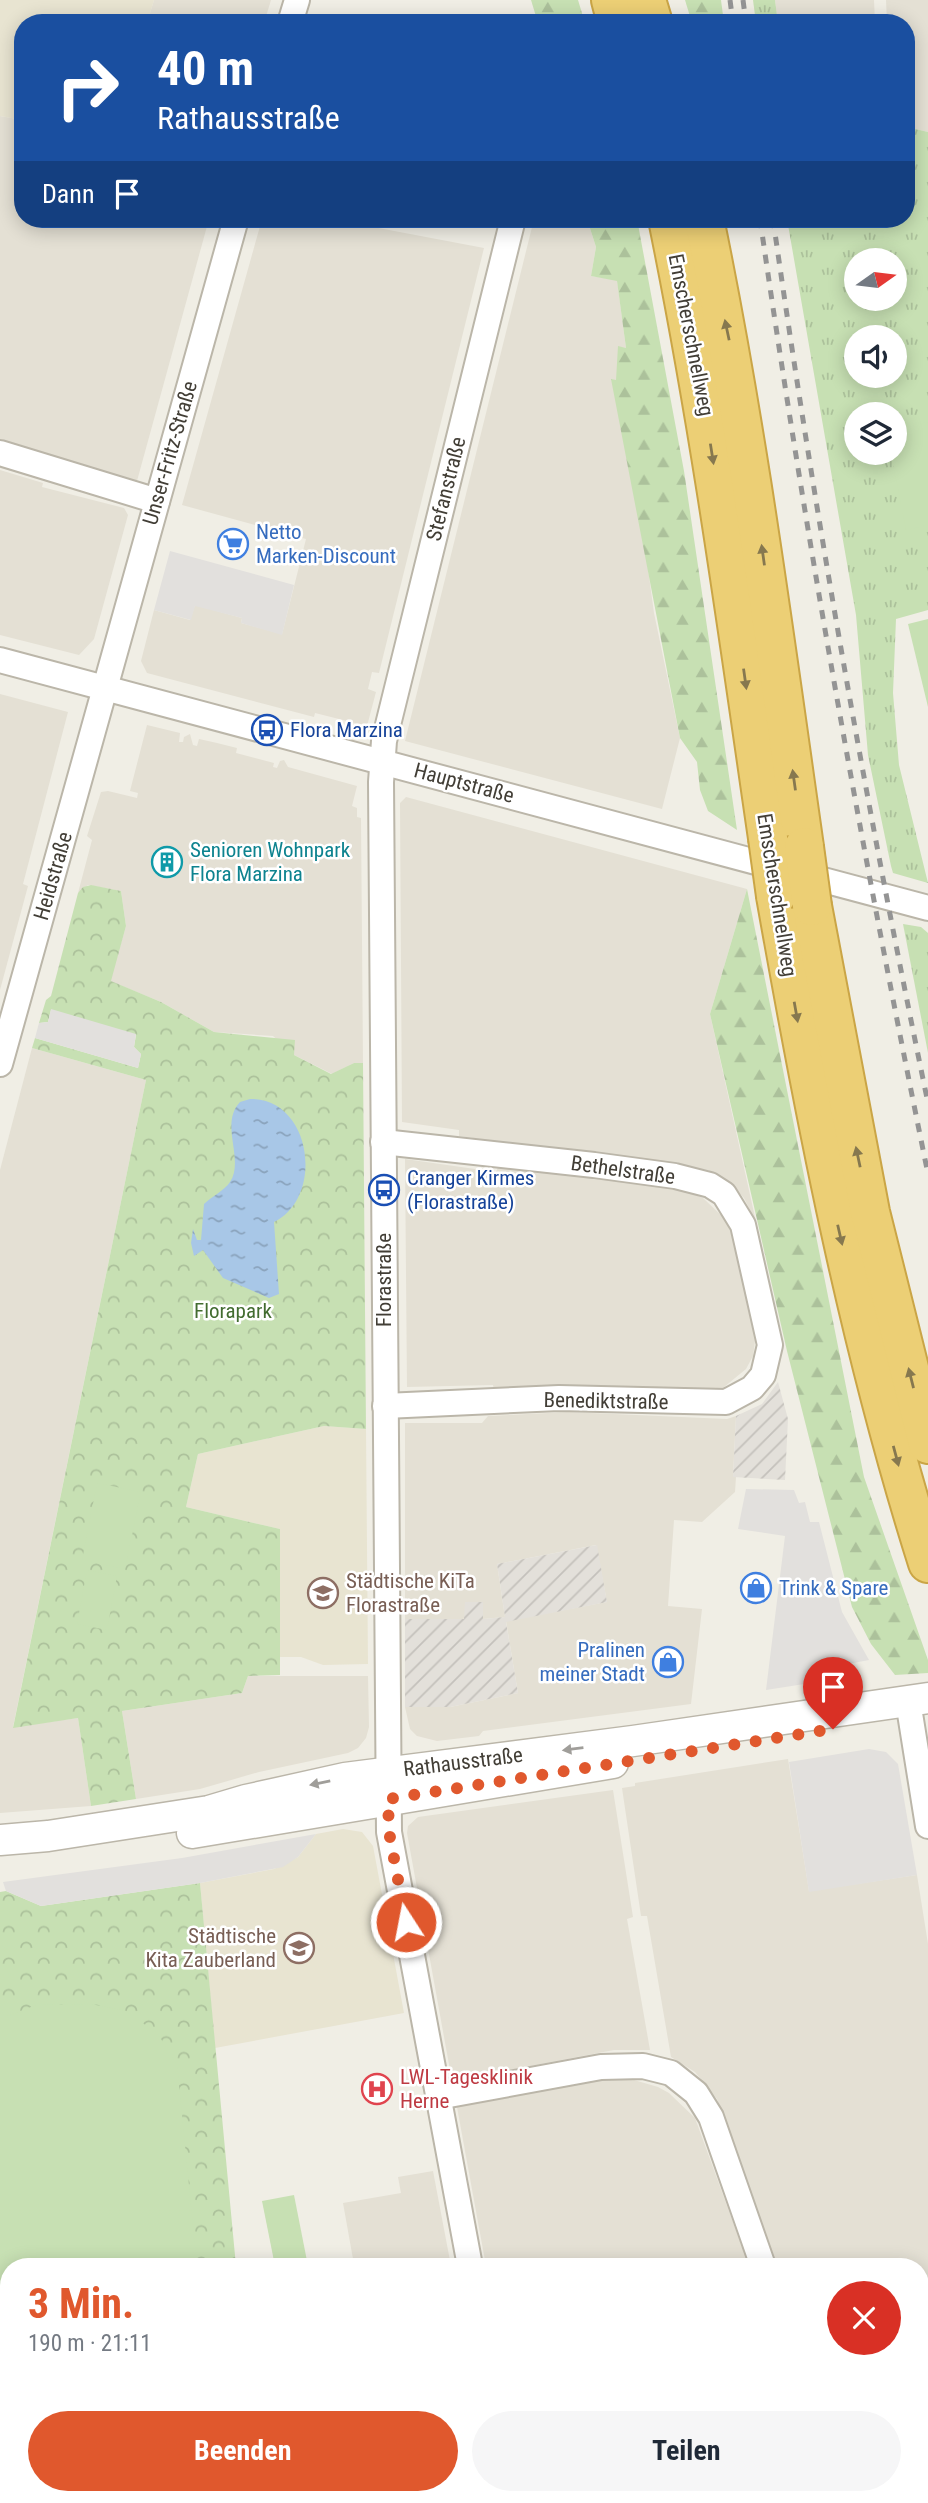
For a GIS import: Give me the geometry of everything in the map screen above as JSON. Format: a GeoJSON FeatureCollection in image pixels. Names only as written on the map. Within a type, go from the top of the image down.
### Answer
{"type":"FeatureCollection","features":[{"type":"Feature","properties":{"kind":"highway","name":"Emscherschnellweg"},"geometry":{"type":"LineString","coordinates":[[670,228],[696,353],[721,507],[786,843]]}},
{"type":"Feature","properties":{"kind":"highway","name":"Emscherschnellweg"},"geometry":{"type":"LineString","coordinates":[[706,228],[732,355],[756,504],[786,843],[814,1111],[859,1318],[928,1563]]}},
{"type":"Feature","properties":{"kind":"highway","name":"Emscherschnellweg"},"geometry":{"type":"LineString","coordinates":[[794,901],[928,1444]]}},
{"type":"Feature","properties":{"kind":"street","name":"Unser-Fritz-Straße"},"geometry":{"type":"LineString","coordinates":[[104,688],[233,228]]}},
{"type":"Feature","properties":{"kind":"street","name":"Stefanstraße"},"geometry":{"type":"LineString","coordinates":[[382,760],[384,741],[511,228]]}},
{"type":"Feature","properties":{"kind":"street"},"geometry":{"type":"LineString","coordinates":[[0,453],[157,501]]}},
{"type":"Feature","properties":{"kind":"street","name":"Hauptstraße"},"geometry":{"type":"LineString","coordinates":[[0,660],[928,908]]}},
{"type":"Feature","properties":{"kind":"street","name":"Heidstraße"},"geometry":{"type":"LineString","coordinates":[[0,1064],[104,688]]}},
{"type":"Feature","properties":{"kind":"street","name":"Florastraße"},"geometry":{"type":"LineString","coordinates":[[382,760],[389,1832],[468,2258]]}},
{"type":"Feature","properties":{"kind":"street","name":"Bethelstraße"},"geometry":{"type":"LineString","coordinates":[[383,1142],[635,1171],[710,1185],[724,1194],[743,1225],[767,1322]]}},
{"type":"Feature","properties":{"kind":"street","name":"Benediktstraße"},"geometry":{"type":"LineString","coordinates":[[385,1406],[559,1398],[709,1404],[726,1402],[752,1388],[763,1375],[770,1345],[767,1322]]}},
{"type":"Feature","properties":{"kind":"street"},"geometry":{"type":"LineString","coordinates":[[919,1708],[928,1826]]}},
{"type":"Feature","properties":{"kind":"street","name":"Rathausstraße"},"geometry":{"type":"LineString","coordinates":[[0,1860],[132,1843],[388,1786],[633,1741],[919,1708]]}},
{"type":"Feature","properties":{"kind":"street","name":"Rathausstraße"},"geometry":{"type":"LineString","coordinates":[[0,1840],[48,1836],[209,1811],[296,1788],[388,1786]]}},
{"type":"Feature","properties":{"kind":"street"},"geometry":{"type":"LineString","coordinates":[[438,2097],[601,2067],[643,2066],[671,2073],[696,2093],[711,2117],[760,2258]]}},
{"type":"Feature","properties":{"kind":"shaded area"},"geometry":{"type":"Polygon","coordinates":[[[0,0],[154,0],[150,14],[14,14],[14,118],[0,116],[0,0]]]}},
{"type":"Feature","properties":{"kind":"shaded area"},"geometry":{"type":"Polygon","coordinates":[[[154,0],[271,0],[267,14],[150,14],[154,0]]]}},
{"type":"Feature","properties":{"kind":"shaded area"},"geometry":{"type":"Polygon","coordinates":[[[775,0],[874,0],[875,14],[777,14],[775,0]]]}},
{"type":"Feature","properties":{"kind":"shaded area"},"geometry":{"type":"Polygon","coordinates":[[[886,0],[928,0],[928,132],[915,129],[915,14],[887,14],[886,0]]]}},
{"type":"Feature","properties":{"kind":"shaded area"},"geometry":{"type":"Polygon","coordinates":[[[0,116],[14,118],[14,228],[207,228],[137,481],[0,439],[0,116]]]}},
{"type":"Feature","properties":{"kind":"shaded area"},"geometry":{"type":"Polygon","coordinates":[[[259,228],[378,228],[484,248],[379,673],[372,672],[368,689],[376,692],[367,726],[315,713],[314,717],[147,673],[141,661],[154,610],[190,620],[195,605],[242,618],[241,623],[282,634],[306,539],[182,505],[259,228]]]}},
{"type":"Feature","properties":{"kind":"shaded area"},"geometry":{"type":"Polygon","coordinates":[[[532,228],[590,228],[596,247],[591,276],[617,280],[626,348],[618,347],[654,613],[680,738],[662,809],[405,741],[532,228]]]}},
{"type":"Feature","properties":{"kind":"shaded area"},"geometry":{"type":"Polygon","coordinates":[[[0,470],[43,483],[42,487],[124,508],[128,515],[94,639],[79,655],[0,635],[0,470]]]}},
{"type":"Feature","properties":{"kind":"shaded area"},"geometry":{"type":"Polygon","coordinates":[[[170,551],[294,585],[282,635],[241,623],[242,618],[195,606],[191,620],[154,610],[170,551]]]}},
{"type":"Feature","properties":{"kind":"shaded area"},"geometry":{"type":"Polygon","coordinates":[[[0,694],[68,712],[23,884],[28,886],[0,990],[0,694]]]}},
{"type":"Feature","properties":{"kind":"shaded area"},"geometry":{"type":"Polygon","coordinates":[[[147,725],[180,733],[179,742],[183,742],[184,737],[190,734],[193,745],[197,746],[199,739],[237,748],[236,753],[274,763],[273,767],[277,768],[280,761],[284,760],[288,767],[357,786],[352,806],[357,808],[357,817],[361,818],[363,1063],[354,1063],[332,1074],[294,1055],[273,1036],[214,1032],[161,1002],[110,981],[126,926],[121,891],[88,885],[78,893],[92,840],[87,836],[101,792],[108,791],[137,798],[138,793],[130,791],[147,725]]]}},
{"type":"Feature","properties":{"kind":"shaded area"},"geometry":{"type":"Polygon","coordinates":[[[406,797],[747,889],[710,1014],[760,1240],[754,1218],[744,1198],[728,1181],[708,1170],[459,1136],[459,1130],[402,1122],[400,803],[406,797]]]}},
{"type":"Feature","properties":{"kind":"shaded area"},"geometry":{"type":"Polygon","coordinates":[[[51,1009],[136,1034],[134,1047],[141,1054],[138,1068],[35,1038],[39,1023],[48,1022],[51,1009]]]}},
{"type":"Feature","properties":{"kind":"shaded area"},"geometry":{"type":"Polygon","coordinates":[[[32,1048],[146,1080],[13,1727],[78,1718],[91,1806],[0,1813],[0,1170],[32,1048]]]}},
{"type":"Feature","properties":{"kind":"shaded area"},"geometry":{"type":"Polygon","coordinates":[[[405,1159],[496,1172],[499,1165],[680,1189],[703,1198],[725,1219],[734,1239],[756,1334],[753,1356],[746,1369],[718,1392],[494,1391],[493,1385],[407,1387],[405,1159]]]}},
{"type":"Feature","properties":{"kind":"shaded area"},"geometry":{"type":"Polygon","coordinates":[[[778,1382],[788,1419],[785,1480],[733,1477],[736,1416],[762,1404],[778,1382]]]}},
{"type":"Feature","properties":{"kind":"shaded area"},"geometry":{"type":"Polygon","coordinates":[[[568,1412],[727,1419],[736,1416],[733,1476],[736,1477],[735,1492],[702,1522],[674,1520],[668,1606],[702,1609],[691,1704],[483,1731],[479,1736],[437,1741],[417,1736],[410,1729],[405,1707],[450,1707],[518,1693],[506,1621],[607,1602],[596,1545],[497,1564],[505,1617],[483,1619],[465,1602],[465,1619],[405,1619],[405,1423],[482,1423],[488,1416],[568,1412]]]}},
{"type":"Feature","properties":{"kind":"shaded area","name":"Städtische KiTa Florastraße"},"geometry":{"type":"Polygon","coordinates":[[[324,1426],[366,1429],[368,1664],[323,1665],[301,1657],[280,1657],[280,1529],[186,1507],[198,1454],[324,1426]]]}},
{"type":"Feature","properties":{"kind":"shaded area"},"geometry":{"type":"Polygon","coordinates":[[[746,1489],[794,1490],[799,1503],[805,1502],[810,1522],[819,1522],[842,1612],[869,1660],[848,1664],[849,1677],[766,1690],[785,1536],[738,1529],[746,1489]]]}},
{"type":"Feature","properties":{"kind":"shaded area"},"geometry":{"type":"Polygon","coordinates":[[[597,1545],[607,1602],[506,1622],[518,1693],[450,1707],[405,1707],[405,1619],[464,1619],[465,1602],[483,1602],[483,1619],[505,1617],[497,1564],[597,1545]]]}},
{"type":"Feature","properties":{"kind":"shaded area"},"geometry":{"type":"Polygon","coordinates":[[[248,1676],[368,1676],[369,1727],[366,1738],[358,1748],[348,1753],[259,1772],[200,1789],[136,1799],[122,1711],[242,1693],[248,1676]]]}},
{"type":"Feature","properties":{"kind":"shaded area"},"geometry":{"type":"Polygon","coordinates":[[[869,1749],[886,1752],[898,1764],[917,1875],[809,1892],[789,1762],[869,1749]]]}},
{"type":"Feature","properties":{"kind":"shaded area"},"geometry":{"type":"Polygon","coordinates":[[[788,1759],[809,1891],[917,1875],[928,1944],[928,2258],[774,2258],[717,2099],[695,2072],[671,2057],[647,1916],[641,1916],[622,1788],[635,1786],[635,1783],[788,1759]]]}},
{"type":"Feature","properties":{"kind":"shaded area"},"geometry":{"type":"Polygon","coordinates":[[[613,1790],[633,1917],[627,1919],[650,2050],[614,2050],[452,2081],[407,1833],[408,1826],[418,1817],[613,1790]]]}},
{"type":"Feature","properties":{"kind":"shaded area","name":"Städtische Kita Zauberland"},"geometry":{"type":"Polygon","coordinates":[[[343,1829],[362,1832],[373,1846],[404,2013],[215,2048],[200,1883],[274,1869],[298,1857],[316,1834],[343,1829]]]}},
{"type":"Feature","properties":{"kind":"shaded area"},"geometry":{"type":"Polygon","coordinates":[[[316,1834],[298,1857],[283,1867],[200,1883],[41,1906],[6,1891],[3,1882],[182,1858],[316,1834]]]}},
{"type":"Feature","properties":{"kind":"shaded area"},"geometry":{"type":"Polygon","coordinates":[[[612,2078],[634,2080],[658,2087],[669,2093],[695,2118],[746,2258],[485,2258],[457,2107],[612,2078]]]}},
{"type":"Feature","properties":{"kind":"shaded area"},"geometry":{"type":"Polygon","coordinates":[[[433,2171],[449,2258],[353,2258],[343,2203],[401,2193],[398,2177],[433,2171]]]}},
{"type":"Feature","properties":{"kind":"green space"},"geometry":{"type":"Polygon","coordinates":[[[531,0],[578,0],[582,14],[535,14],[531,0]]]}},
{"type":"Feature","properties":{"kind":"green space"},"geometry":{"type":"Polygon","coordinates":[[[685,0],[721,0],[723,14],[689,14],[685,0]]]}},
{"type":"Feature","properties":{"kind":"green space"},"geometry":{"type":"Polygon","coordinates":[[[753,0],[775,0],[777,14],[755,14],[753,0]]]}},
{"type":"Feature","properties":{"kind":"green space"},"geometry":{"type":"Polygon","coordinates":[[[915,129],[928,132],[928,610],[896,619],[893,693],[899,765],[928,883],[893,873],[868,755],[856,615],[789,228],[915,228],[915,129]]]}},
{"type":"Feature","properties":{"kind":"green space"},"geometry":{"type":"Polygon","coordinates":[[[590,228],[639,228],[684,471],[737,830],[708,811],[700,790],[697,762],[680,738],[611,379],[616,380],[618,346],[626,348],[617,281],[591,276],[596,247],[590,228]]]}},
{"type":"Feature","properties":{"kind":"green space"},"geometry":{"type":"Polygon","coordinates":[[[928,422],[928,525],[906,530],[893,465],[907,465],[907,426],[928,422]]]}},
{"type":"Feature","properties":{"kind":"green space"},"geometry":{"type":"Polygon","coordinates":[[[928,619],[928,707],[908,624],[928,619]]]}},
{"type":"Feature","properties":{"kind":"green space","name":"Florapark"},"geometry":{"type":"Polygon","coordinates":[[[91,885],[121,891],[126,926],[111,981],[161,1002],[214,1032],[295,1040],[294,1055],[331,1074],[354,1063],[363,1063],[366,1429],[324,1426],[198,1454],[186,1507],[280,1529],[280,1675],[248,1676],[242,1693],[122,1711],[136,1799],[91,1806],[78,1718],[13,1728],[146,1080],[32,1048],[35,1038],[138,1068],[141,1054],[134,1047],[136,1035],[51,1010],[48,1022],[39,1023],[46,1000],[51,996],[78,893],[83,887],[91,885]]]}},
{"type":"Feature","properties":{"kind":"green space"},"geometry":{"type":"Polygon","coordinates":[[[747,889],[864,1477],[928,1660],[928,1673],[895,1675],[871,1644],[852,1607],[787,1351],[710,1014],[747,889]]]}},
{"type":"Feature","properties":{"kind":"green space"},"geometry":{"type":"Polygon","coordinates":[[[903,924],[921,927],[928,933],[928,1053],[903,924]]]}},
{"type":"Feature","properties":{"kind":"green space"},"geometry":{"type":"Polygon","coordinates":[[[97,1483],[141,1492],[125,1569],[82,1560],[97,1483]]]}},
{"type":"Feature","properties":{"kind":"green space"},"geometry":{"type":"Polygon","coordinates":[[[87,1570],[117,1576],[107,1630],[77,1624],[87,1570]]]}},
{"type":"Feature","properties":{"kind":"green space"},"geometry":{"type":"Polygon","coordinates":[[[200,1883],[235,2258],[0,2258],[0,1892],[6,1891],[41,1906],[200,1883]]]}},
{"type":"Feature","properties":{"kind":"green space"},"geometry":{"type":"Polygon","coordinates":[[[91,2004],[126,2011],[158,2034],[177,2065],[196,2258],[0,2258],[0,2019],[36,2005],[91,2004]]]}},
{"type":"Feature","properties":{"kind":"green space"},"geometry":{"type":"Polygon","coordinates":[[[294,2195],[306,2258],[273,2258],[262,2201],[294,2195]]]}},
{"type":"Feature","properties":{"kind":"water"},"geometry":{"type":"Polygon","coordinates":[[[250,1099],[271,1103],[287,1114],[298,1131],[304,1151],[305,1172],[300,1192],[290,1209],[274,1222],[279,1294],[269,1298],[223,1278],[203,1250],[194,1256],[191,1243],[193,1229],[197,1240],[201,1240],[204,1204],[230,1182],[234,1173],[234,1111],[240,1102],[250,1099]]]}},
{"type":"Feature","properties":{"kind":"railway"},"geometry":{"type":"LineString","coordinates":[[730,0],[732,14]]}},
{"type":"Feature","properties":{"kind":"railway"},"geometry":{"type":"LineString","coordinates":[[743,0],[745,14]]}},
{"type":"Feature","properties":{"kind":"railway"},"geometry":{"type":"LineString","coordinates":[[761,228],[837,698],[928,1174]]}},
{"type":"Feature","properties":{"kind":"railway"},"geometry":{"type":"LineString","coordinates":[[774,228],[843,662],[928,1103]]}},
{"type":"Feature","properties":{"kind":"place","name":"Netto Marken-Discount"},"geometry":{"type":"Point","coordinates":[233,544]}},
{"type":"Feature","properties":{"kind":"place","name":"Flora Marzina"},"geometry":{"type":"Point","coordinates":[267,730]}},
{"type":"Feature","properties":{"kind":"place","name":"Senioren Wohnpark Flora Marzina"},"geometry":{"type":"Point","coordinates":[167,862]}},
{"type":"Feature","properties":{"kind":"place","name":"Cranger Kirmes (Florastraße)"},"geometry":{"type":"Point","coordinates":[384,1190]}},
{"type":"Feature","properties":{"kind":"place","name":"Trink & Spare"},"geometry":{"type":"Point","coordinates":[756,1588]}},
{"type":"Feature","properties":{"kind":"place","name":"Städtische KiTa Florastraße"},"geometry":{"type":"Point","coordinates":[323,1593]}},
{"type":"Feature","properties":{"kind":"place","name":"Pralinen meiner Stadt"},"geometry":{"type":"Point","coordinates":[668,1662]}},
{"type":"Feature","properties":{"kind":"place","name":"Städtische Kita Zauberland"},"geometry":{"type":"Point","coordinates":[299,1948]}},
{"type":"Feature","properties":{"kind":"place","name":"LWL-Tagesklinik Herne"},"geometry":{"type":"Point","coordinates":[377,2089]}},
{"type":"Feature","properties":{"kind":"route"},"geometry":{"type":"LineString","coordinates":[[406,1922],[389,1832],[388,1799],[833,1729]]}}]}
